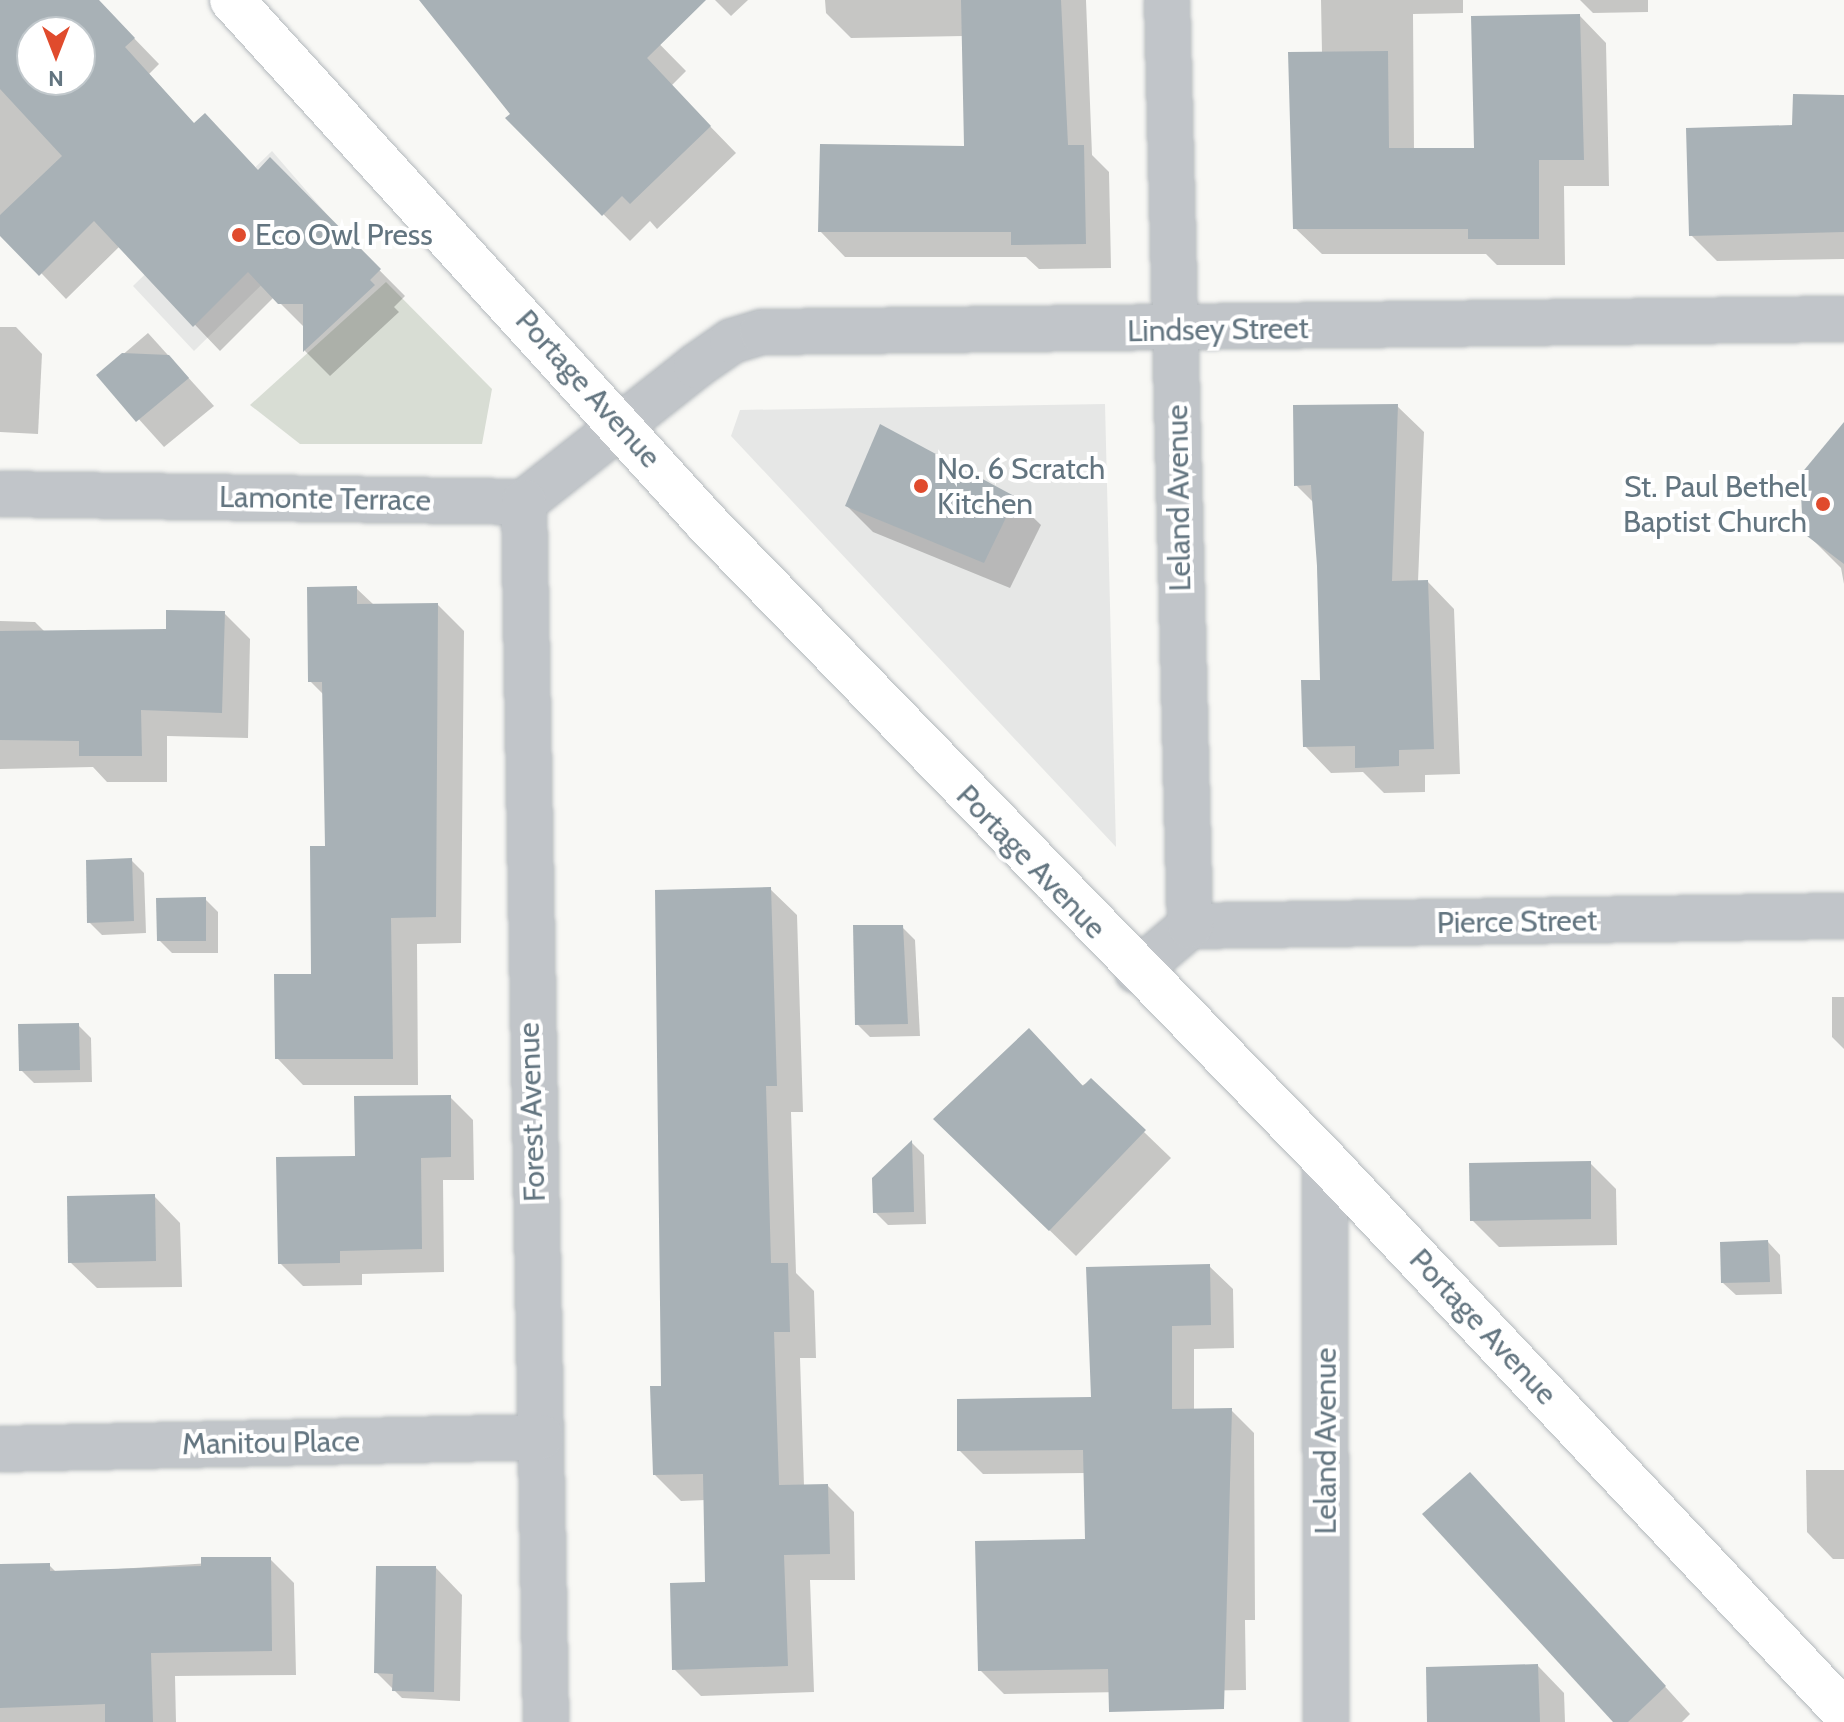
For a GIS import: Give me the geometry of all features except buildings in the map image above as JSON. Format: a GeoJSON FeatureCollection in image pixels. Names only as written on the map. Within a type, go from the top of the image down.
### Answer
{"type":"FeatureCollection","features":[{"type":"Feature","properties":{"kind":"main road","name":"Portage Avenue"},"geometry":{"type":"LineString","coordinates":[[232,0],[621,422],[706,522],[1137,971],[1325,1160],[1844,1712]]}},
{"type":"Feature","properties":{"kind":"street","name":"Leland Avenue"},"geometry":{"type":"LineString","coordinates":[[1167,0],[1190,926]]}},
{"type":"Feature","properties":{"kind":"street","name":"Lindsey Street"},"geometry":{"type":"LineString","coordinates":[[621,422],[732,341],[762,332],[1176,331],[1844,319]]}},
{"type":"Feature","properties":{"kind":"street"},"geometry":{"type":"LineString","coordinates":[[524,502],[621,422]]}},
{"type":"Feature","properties":{"kind":"street","name":"Lamonte Terrace"},"geometry":{"type":"LineString","coordinates":[[0,494],[524,502]]}},
{"type":"Feature","properties":{"kind":"street","name":"Forest Avenue"},"geometry":{"type":"LineString","coordinates":[[524,502],[546,1722]]}},
{"type":"Feature","properties":{"kind":"street","name":"Pierce Street"},"geometry":{"type":"LineString","coordinates":[[1190,926],[1844,916]]}},
{"type":"Feature","properties":{"kind":"street"},"geometry":{"type":"LineString","coordinates":[[1137,971],[1190,926]]}},
{"type":"Feature","properties":{"kind":"street","name":"Leland Avenue"},"geometry":{"type":"LineString","coordinates":[[1325,1160],[1326,1722]]}},
{"type":"Feature","properties":{"kind":"street","name":"Manitou Place"},"geometry":{"type":"LineString","coordinates":[[0,1449],[541,1437]]}},
{"type":"Feature","properties":{"kind":"shaded area"},"geometry":{"type":"Polygon","coordinates":[[[272,151],[330,218],[194,351],[133,286],[272,151]]]}},
{"type":"Feature","properties":{"kind":"shaded area"},"geometry":{"type":"Polygon","coordinates":[[[386,282],[492,389],[482,444],[300,444],[250,405],[386,282]]]}},
{"type":"Feature","properties":{"kind":"shaded area"},"geometry":{"type":"Polygon","coordinates":[[[1105,404],[1116,847],[731,436],[740,410],[1105,404]]]}},
{"type":"Feature","properties":{"kind":"place","name":"Eco Owl Press"},"geometry":{"type":"Point","coordinates":[239,235]}},
{"type":"Feature","properties":{"kind":"place","name":"No. 6 Scratch Kitchen"},"geometry":{"type":"Point","coordinates":[921,486]}},
{"type":"Feature","properties":{"kind":"place","name":"St. Paul Bethel Baptist Church"},"geometry":{"type":"Point","coordinates":[1823,504]}}]}
